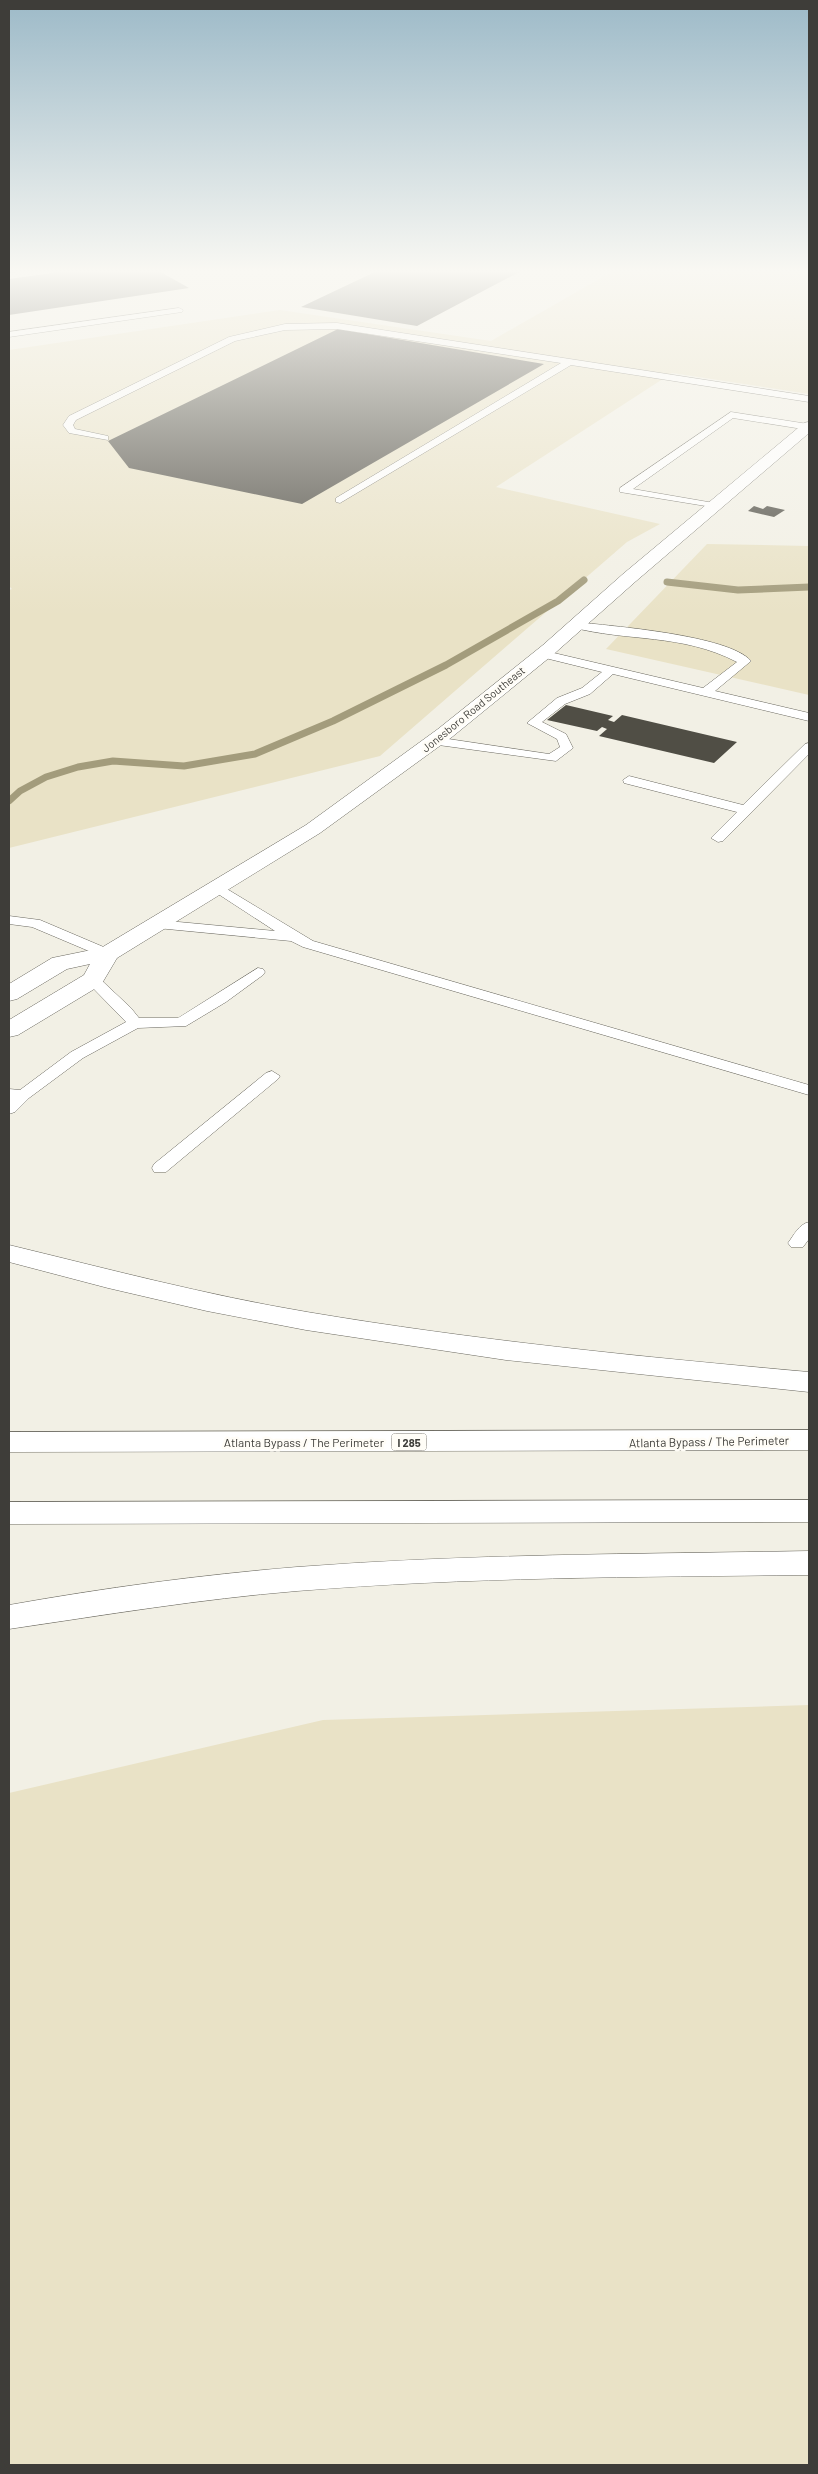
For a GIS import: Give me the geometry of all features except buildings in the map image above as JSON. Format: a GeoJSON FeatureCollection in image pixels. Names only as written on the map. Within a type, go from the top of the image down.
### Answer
{"type":"FeatureCollection","features":[{"type":"Feature","properties":{"kind":"main road","name":"Jonesboro Road Southeast"},"geometry":{"type":"LineString","coordinates":[[9,994],[60,963],[108,954],[313,829],[434,741],[541,654],[809,426]]}},
{"type":"Feature","properties":{"kind":"main road","name":"Jonesboro Road Southeast"},"geometry":{"type":"LineString","coordinates":[[9,1030],[93,980],[108,954]]}},
{"type":"Feature","properties":{"kind":"main road"},"geometry":{"type":"LineString","coordinates":[[9,1253],[76,1272],[189,1299],[356,1331],[584,1360],[809,1382]]}},
{"type":"Feature","properties":{"kind":"main road","name":"Atlanta Bypass / The Perimeter"},"geometry":{"type":"LineString","coordinates":[[9,1442],[629,1442],[809,1440]]}},
{"type":"Feature","properties":{"kind":"main road"},"geometry":{"type":"LineString","coordinates":[[9,1513],[809,1511]]}},
{"type":"Feature","properties":{"kind":"main road"},"geometry":{"type":"LineString","coordinates":[[9,1617],[182,1591],[297,1579],[412,1572],[809,1563]]}},
{"type":"Feature","properties":{"kind":"lane"},"geometry":{"type":"LineString","coordinates":[[105,438],[72,431],[68,425],[72,418],[138,385]]}},
{"type":"Feature","properties":{"kind":"lane"},"geometry":{"type":"LineString","coordinates":[[340,500],[530,385]]}},
{"type":"Feature","properties":{"kind":"lane"},"geometry":{"type":"LineString","coordinates":[[721,385],[809,399]]}},
{"type":"Feature","properties":{"kind":"lane"},"geometry":{"type":"LineString","coordinates":[[714,506],[624,490],[731,415],[809,426]]}},
{"type":"Feature","properties":{"kind":"lane"},"geometry":{"type":"LineString","coordinates":[[575,625],[675,639],[710,646],[735,655],[744,661],[706,692]]}},
{"type":"Feature","properties":{"kind":"lane"},"geometry":{"type":"LineString","coordinates":[[541,654],[809,717]]}},
{"type":"Feature","properties":{"kind":"lane"},"geometry":{"type":"LineString","coordinates":[[434,741],[551,758],[567,748],[562,737],[533,723],[561,701],[586,691],[611,670]]}},
{"type":"Feature","properties":{"kind":"lane"},"geometry":{"type":"LineString","coordinates":[[718,838],[809,747]]}},
{"type":"Feature","properties":{"kind":"lane"},"geometry":{"type":"LineString","coordinates":[[629,780],[746,810]]}},
{"type":"Feature","properties":{"kind":"lane"},"geometry":{"type":"LineString","coordinates":[[217,887],[308,944],[809,1090]]}},
{"type":"Feature","properties":{"kind":"lane"},"geometry":{"type":"LineString","coordinates":[[9,920],[35,922],[108,954]]}},
{"type":"Feature","properties":{"kind":"lane"},"geometry":{"type":"LineString","coordinates":[[157,924],[294,937]]}},
{"type":"Feature","properties":{"kind":"lane"},"geometry":{"type":"LineString","coordinates":[[9,1109],[16,1095],[77,1055],[135,1023],[181,1023],[221,999],[258,972]]}},
{"type":"Feature","properties":{"kind":"lane"},"geometry":{"type":"LineString","coordinates":[[93,980],[126,1011],[135,1023]]}},
{"type":"Feature","properties":{"kind":"lane"},"geometry":{"type":"LineString","coordinates":[[160,1168],[272,1076]]}},
{"type":"Feature","properties":{"kind":"lane"},"geometry":{"type":"LineString","coordinates":[[797,1243],[809,1227]]}},
{"type":"Feature","properties":{"kind":"shaded area"},"geometry":{"type":"Polygon","coordinates":[[[9,385],[653,385],[496,487],[660,524],[627,542],[380,756],[9,848],[9,590],[12,589],[9,586],[9,385]]]}},
{"type":"Feature","properties":{"kind":"shaded area"},"geometry":{"type":"Polygon","coordinates":[[[753,385],[809,385],[809,394],[753,385]]]}},
{"type":"Feature","properties":{"kind":"shaded area"},"geometry":{"type":"Polygon","coordinates":[[[707,544],[809,546],[809,695],[606,649],[707,544]]]}},
{"type":"Feature","properties":{"kind":"shaded area"},"geometry":{"type":"Polygon","coordinates":[[[809,1705],[809,2465],[9,2465],[9,1793],[323,1720],[809,1705]]]}},
{"type":"Feature","properties":{"kind":"waterway"},"geometry":{"type":"LineString","coordinates":[[9,801],[20,791],[46,777],[78,767],[113,761],[184,766],[255,754],[333,721],[446,665],[558,601],[584,580]]}},
{"type":"Feature","properties":{"kind":"waterway"},"geometry":{"type":"LineString","coordinates":[[667,582],[738,590],[809,587]]}}]}
